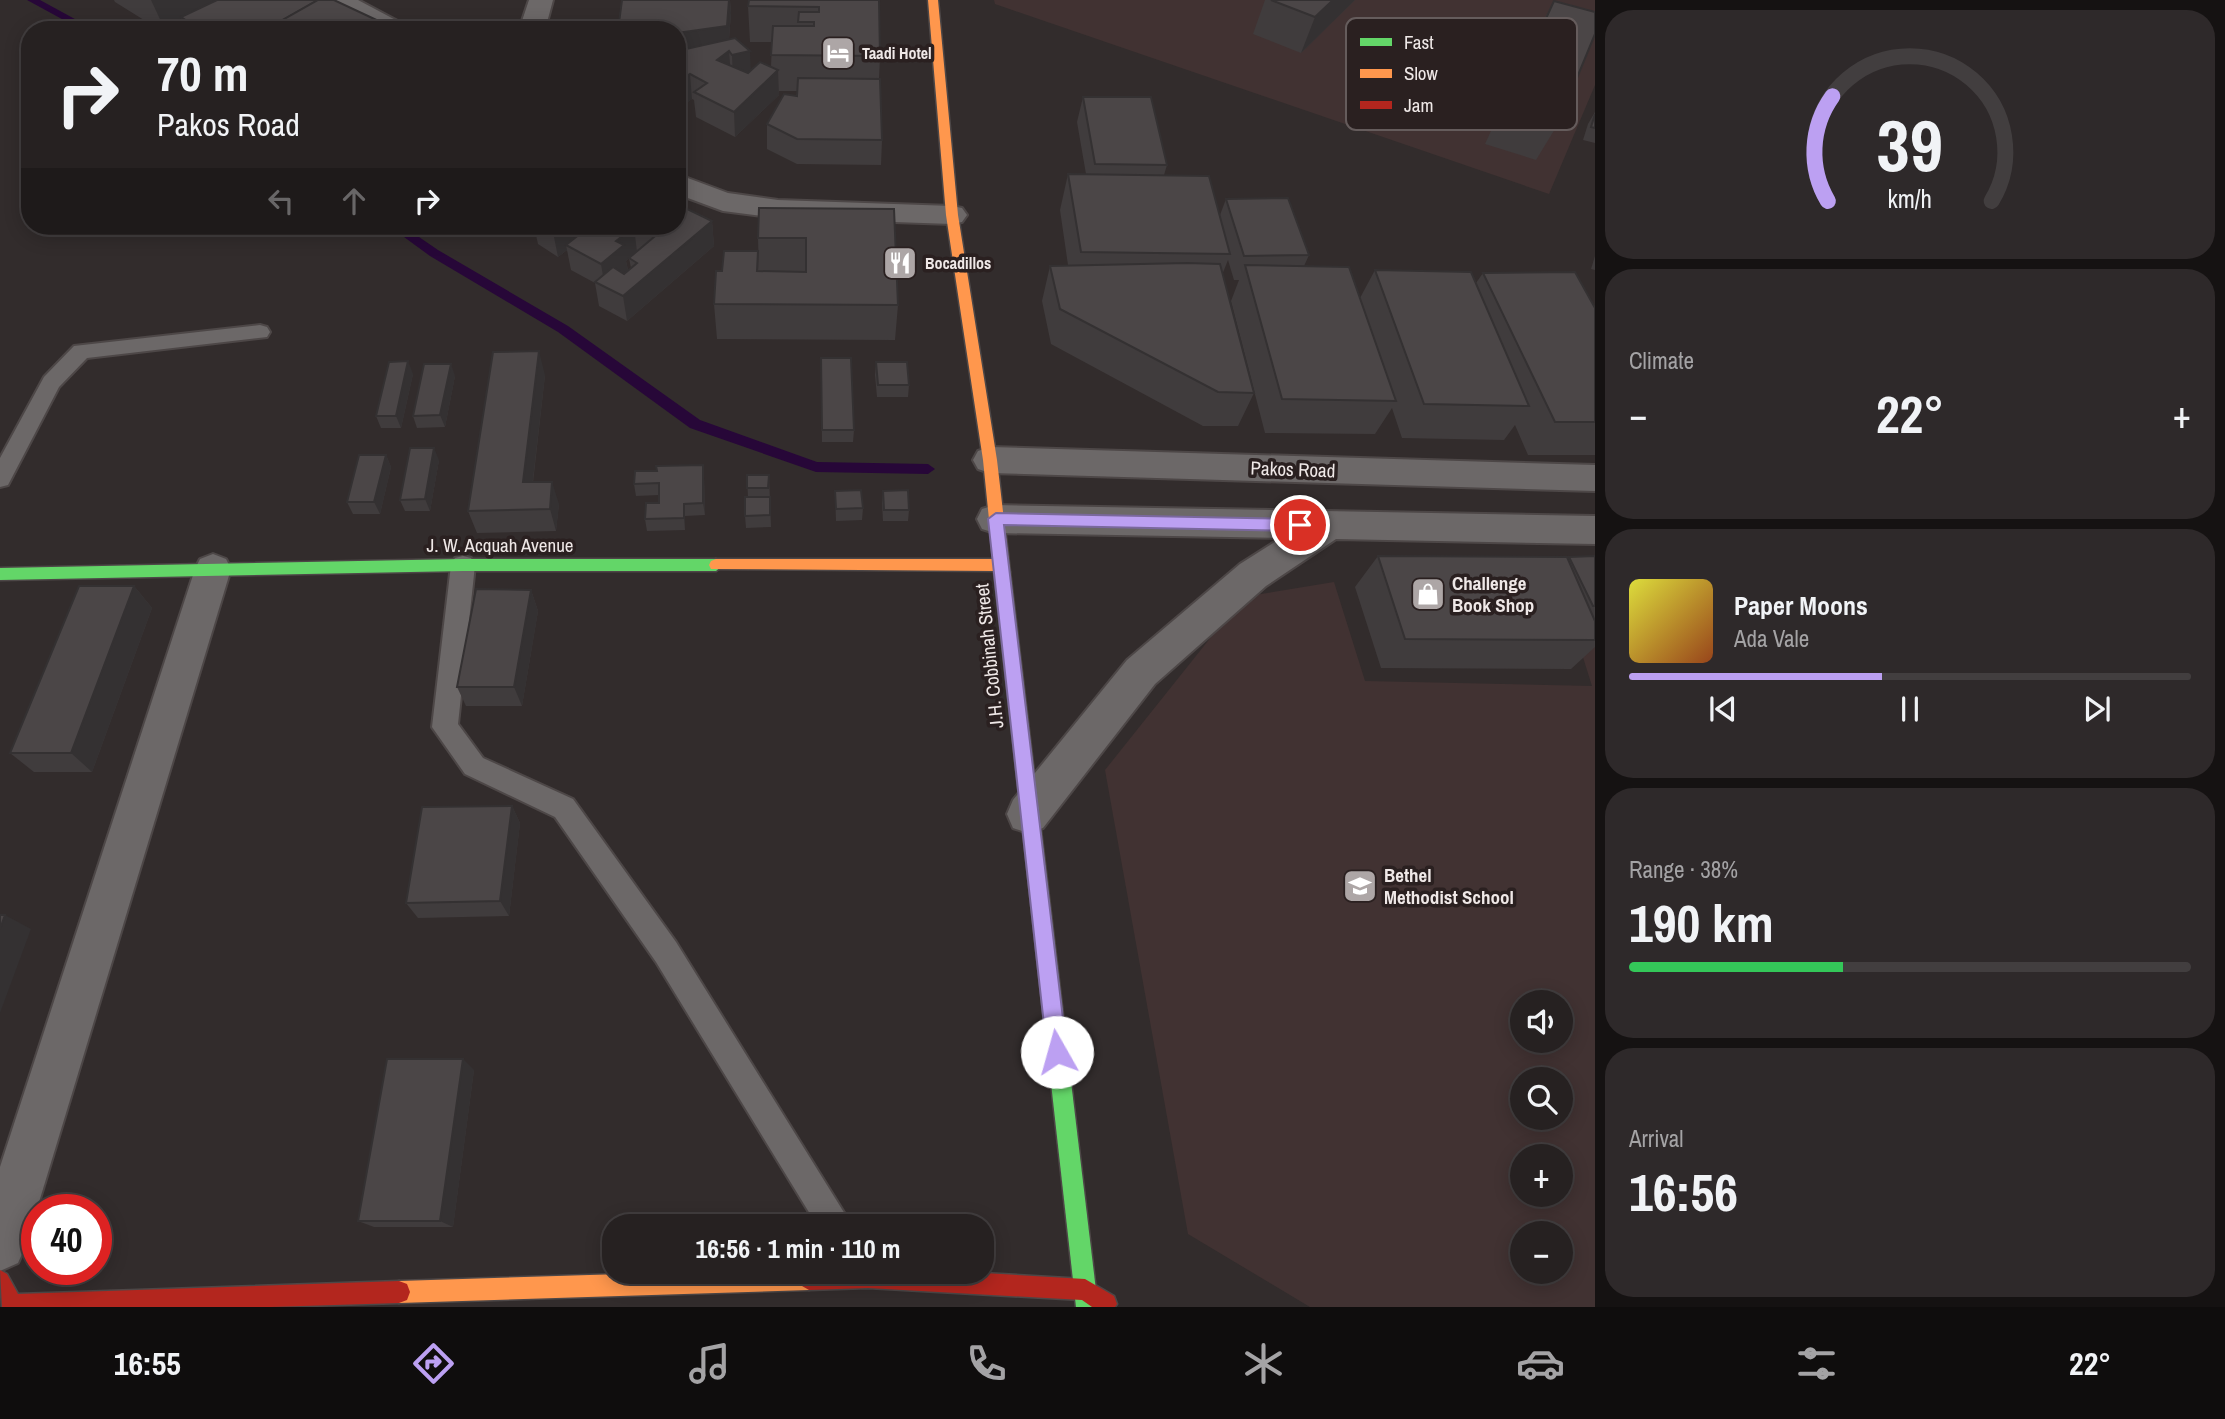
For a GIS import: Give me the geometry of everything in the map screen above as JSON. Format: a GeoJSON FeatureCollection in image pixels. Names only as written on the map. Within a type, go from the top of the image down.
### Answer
{"type":"FeatureCollection","features":[{"type":"Feature","properties":{"kind":"street"},"geometry":{"type":"LineString","coordinates":[[339,0],[379,21]]}},
{"type":"Feature","properties":{"kind":"street"},"geometry":{"type":"LineString","coordinates":[[535,21],[541,0]]}},
{"type":"Feature","properties":{"kind":"street","name":"J.H. Cobbinah Street"},"geometry":{"type":"LineString","coordinates":[[933,0],[952,215],[990,460],[1028,814],[1086,1299]]}},
{"type":"Feature","properties":{"kind":"street"},"geometry":{"type":"LineString","coordinates":[[686,187],[723,202],[778,209],[952,215]]}},
{"type":"Feature","properties":{"kind":"street","name":"Pakos Road"},"geometry":{"type":"LineString","coordinates":[[990,460],[1595,478]]}},
{"type":"Feature","properties":{"kind":"street"},"geometry":{"type":"LineString","coordinates":[[996,519],[1595,530]]}},
{"type":"Feature","properties":{"kind":"street"},"geometry":{"type":"LineString","coordinates":[[1028,814],[1141,672],[1254,575],[1328,526]]}},
{"type":"Feature","properties":{"kind":"street","name":"J. W. Acquah Avenue"},"geometry":{"type":"LineString","coordinates":[[0,574],[463,565],[1000,565]]}},
{"type":"Feature","properties":{"kind":"street"},"geometry":{"type":"LineString","coordinates":[[0,1245],[213,569]]}},
{"type":"Feature","properties":{"kind":"street"},"geometry":{"type":"LineString","coordinates":[[0,1281],[12,1305],[610,1284]]}},
{"type":"Feature","properties":{"kind":"street"},"geometry":{"type":"LineString","coordinates":[[948,1284],[1086,1299],[1111,1307]]}},
{"type":"Feature","properties":{"kind":"lane"},"geometry":{"type":"LineString","coordinates":[[0,479],[51,382],[81,351],[260,332]]}},
{"type":"Feature","properties":{"kind":"lane"},"geometry":{"type":"LineString","coordinates":[[463,565],[445,727],[474,766],[564,808],[666,952],[828,1214]]}},
{"type":"Feature","properties":{"kind":"shaded area"},"geometry":{"type":"Polygon","coordinates":[[[994,0],[1595,0],[1595,85],[1577,128],[1577,18],[1346,18],[1346,124],[995,4],[994,0]]]}},
{"type":"Feature","properties":{"kind":"shaded area"},"geometry":{"type":"Polygon","coordinates":[[[1362,130],[1576,130],[1549,194],[1362,130]]]}},
{"type":"Feature","properties":{"kind":"shaded area","name":"Bethel Methodist School"},"geometry":{"type":"Polygon","coordinates":[[[1334,582],[1365,681],[1592,686],[1576,635],[1595,635],[1595,1307],[1310,1307],[1188,1234],[1105,770],[1243,597],[1334,582]]]}},
{"type":"Feature","properties":{"kind":"building"},"geometry":{"type":"Polygon","coordinates":[[[217,0],[318,0],[281,21],[187,21],[181,17],[217,0]]]}},
{"type":"Feature","properties":{"kind":"building"},"geometry":{"type":"Polygon","coordinates":[[[318,0],[334,0],[379,21],[281,21],[318,0]]]}},
{"type":"Feature","properties":{"kind":"building"},"geometry":{"type":"Polygon","coordinates":[[[622,0],[729,0],[727,26],[686,32],[686,21],[619,21],[622,0]]]}},
{"type":"Feature","properties":{"kind":"building"},"geometry":{"type":"Polygon","coordinates":[[[749,0],[879,0],[880,56],[771,55],[773,26],[814,26],[814,22],[798,22],[799,12],[819,12],[819,7],[748,6],[749,0]]]}},
{"type":"Feature","properties":{"kind":"building"},"geometry":{"type":"Polygon","coordinates":[[[1271,0],[1333,0],[1315,17],[1271,0]]]}},
{"type":"Feature","properties":{"kind":"building"},"geometry":{"type":"Polygon","coordinates":[[[1554,1],[1595,12],[1595,34],[1577,78],[1577,18],[1546,18],[1554,1]]]}},
{"type":"Feature","properties":{"kind":"building"},"geometry":{"type":"Polygon","coordinates":[[[735,38],[750,51],[732,55],[729,51],[717,60],[748,73],[760,62],[778,70],[734,112],[694,92],[707,83],[690,74],[686,76],[686,49],[735,38]]]}},
{"type":"Feature","properties":{"kind":"building"},"geometry":{"type":"Polygon","coordinates":[[[798,78],[880,79],[882,140],[797,139],[767,124],[784,94],[797,96],[798,78]]]}},
{"type":"Feature","properties":{"kind":"building"},"geometry":{"type":"Polygon","coordinates":[[[1083,97],[1151,97],[1167,165],[1095,164],[1083,97]]]}},
{"type":"Feature","properties":{"kind":"building"},"geometry":{"type":"Polygon","coordinates":[[[1068,174],[1209,176],[1230,254],[1081,252],[1068,174]]]}},
{"type":"Feature","properties":{"kind":"building"},"geometry":{"type":"Polygon","coordinates":[[[1288,198],[1309,255],[1244,256],[1226,199],[1288,198]]]}},
{"type":"Feature","properties":{"kind":"building"},"geometry":{"type":"Polygon","coordinates":[[[686,208],[712,221],[623,296],[595,282],[613,267],[624,274],[637,263],[629,258],[654,237],[650,235],[686,235],[686,208]]]}},
{"type":"Feature","properties":{"kind":"building"},"geometry":{"type":"Polygon","coordinates":[[[759,208],[894,209],[898,305],[714,304],[716,271],[722,271],[724,251],[758,251],[757,271],[806,272],[806,238],[758,238],[759,208]]]}},
{"type":"Feature","properties":{"kind":"building"},"geometry":{"type":"Polygon","coordinates":[[[579,235],[624,235],[616,241],[624,245],[601,264],[566,245],[579,235]]]}},
{"type":"Feature","properties":{"kind":"building"},"geometry":{"type":"Polygon","coordinates":[[[1220,264],[1254,393],[1218,392],[1060,309],[1050,266],[1220,264]]]}},
{"type":"Feature","properties":{"kind":"building"},"geometry":{"type":"Polygon","coordinates":[[[1245,265],[1349,267],[1396,401],[1282,399],[1245,265]]]}},
{"type":"Feature","properties":{"kind":"building"},"geometry":{"type":"Polygon","coordinates":[[[1375,270],[1471,272],[1529,406],[1424,404],[1375,270]]]}},
{"type":"Feature","properties":{"kind":"building"},"geometry":{"type":"Polygon","coordinates":[[[1575,272],[1595,308],[1595,422],[1555,422],[1483,273],[1575,272]]]}},
{"type":"Feature","properties":{"kind":"building"},"geometry":{"type":"Polygon","coordinates":[[[539,351],[523,482],[552,482],[550,509],[468,511],[493,352],[539,351]]]}},
{"type":"Feature","properties":{"kind":"building"},"geometry":{"type":"Polygon","coordinates":[[[821,358],[851,358],[854,430],[822,430],[821,358]]]}},
{"type":"Feature","properties":{"kind":"building"},"geometry":{"type":"Polygon","coordinates":[[[408,361],[396,416],[376,416],[389,362],[408,361]]]}},
{"type":"Feature","properties":{"kind":"building"},"geometry":{"type":"Polygon","coordinates":[[[876,362],[907,362],[909,385],[878,385],[876,362]]]}},
{"type":"Feature","properties":{"kind":"building"},"geometry":{"type":"Polygon","coordinates":[[[424,364],[451,364],[440,415],[413,416],[424,364]]]}},
{"type":"Feature","properties":{"kind":"building"},"geometry":{"type":"Polygon","coordinates":[[[410,448],[434,448],[425,499],[400,500],[410,448]]]}},
{"type":"Feature","properties":{"kind":"building"},"geometry":{"type":"Polygon","coordinates":[[[359,455],[386,455],[374,502],[347,502],[359,455]]]}},
{"type":"Feature","properties":{"kind":"building"},"geometry":{"type":"Polygon","coordinates":[[[703,465],[703,503],[684,504],[684,518],[645,519],[646,503],[659,503],[659,483],[634,484],[635,471],[657,471],[656,466],[703,465]]]}},
{"type":"Feature","properties":{"kind":"building"},"geometry":{"type":"Polygon","coordinates":[[[747,475],[769,475],[768,488],[747,488],[747,475]]]}},
{"type":"Feature","properties":{"kind":"building"},"geometry":{"type":"Polygon","coordinates":[[[861,490],[863,508],[836,509],[835,491],[861,490]]]}},
{"type":"Feature","properties":{"kind":"building"},"geometry":{"type":"Polygon","coordinates":[[[908,490],[909,510],[884,510],[883,491],[908,490]]]}},
{"type":"Feature","properties":{"kind":"building"},"geometry":{"type":"Polygon","coordinates":[[[745,497],[770,497],[770,515],[745,516],[745,497]]]}},
{"type":"Feature","properties":{"kind":"building"},"geometry":{"type":"Polygon","coordinates":[[[1378,556],[1567,557],[1595,621],[1595,640],[1405,639],[1378,556]]]}},
{"type":"Feature","properties":{"kind":"building"},"geometry":{"type":"Polygon","coordinates":[[[1595,556],[1595,606],[1593,606],[1569,557],[1595,556]]]}},
{"type":"Feature","properties":{"kind":"building"},"geometry":{"type":"Polygon","coordinates":[[[79,586],[134,586],[71,753],[10,753],[79,586]]]}},
{"type":"Feature","properties":{"kind":"building"},"geometry":{"type":"Polygon","coordinates":[[[476,589],[531,590],[514,687],[457,687],[476,589]]]}},
{"type":"Feature","properties":{"kind":"building"},"geometry":{"type":"Polygon","coordinates":[[[512,806],[500,901],[406,903],[422,807],[512,806]]]}},
{"type":"Feature","properties":{"kind":"building"},"geometry":{"type":"Polygon","coordinates":[[[0,915],[5,915],[0,929],[0,915]]]}},
{"type":"Feature","properties":{"kind":"building"},"geometry":{"type":"Polygon","coordinates":[[[387,1059],[463,1059],[440,1221],[358,1221],[387,1059]]]}},
{"type":"Feature","properties":{"kind":"waterway"},"geometry":{"type":"LineString","coordinates":[[32,0],[73,21]]}},
{"type":"Feature","properties":{"kind":"waterway"},"geometry":{"type":"LineString","coordinates":[[408,235],[563,329],[695,424],[816,467],[928,469]]}},
{"type":"Feature","properties":{"kind":"traffic: fast"},"geometry":{"type":"LineString","coordinates":[[0,574],[463,565],[716,565]]}},
{"type":"Feature","properties":{"kind":"traffic: fast"},"geometry":{"type":"LineString","coordinates":[[1002,572],[1087,1307]]}},
{"type":"Feature","properties":{"kind":"traffic: slow"},"geometry":{"type":"LineString","coordinates":[[933,0],[952,215],[990,460],[1002,572]]}},
{"type":"Feature","properties":{"kind":"traffic: slow"},"geometry":{"type":"LineString","coordinates":[[716,565],[1000,565]]}},
{"type":"Feature","properties":{"kind":"traffic: slow"},"geometry":{"type":"LineString","coordinates":[[399,1292],[651,1284]]}},
{"type":"Feature","properties":{"kind":"traffic: jam"},"geometry":{"type":"LineString","coordinates":[[0,1281],[12,1305],[399,1292]]}},
{"type":"Feature","properties":{"kind":"traffic: jam"},"geometry":{"type":"LineString","coordinates":[[985,1284],[1085,1290],[1106,1304]]}},
{"type":"Feature","properties":{"kind":"place","name":"Taadi Hotel"},"geometry":{"type":"Point","coordinates":[838,53]}},
{"type":"Feature","properties":{"kind":"place","name":"Bocadillos"},"geometry":{"type":"Point","coordinates":[900,263]}},
{"type":"Feature","properties":{"kind":"place","name":"Challenge Book Shop"},"geometry":{"type":"Point","coordinates":[1428,594]}},
{"type":"Feature","properties":{"kind":"place","name":"Bethel Methodist School"},"geometry":{"type":"Point","coordinates":[1360,886]}},
{"type":"Feature","properties":{"kind":"route"},"geometry":{"type":"LineString","coordinates":[[1057,1052],[996,519],[1300,525]]}}]}
